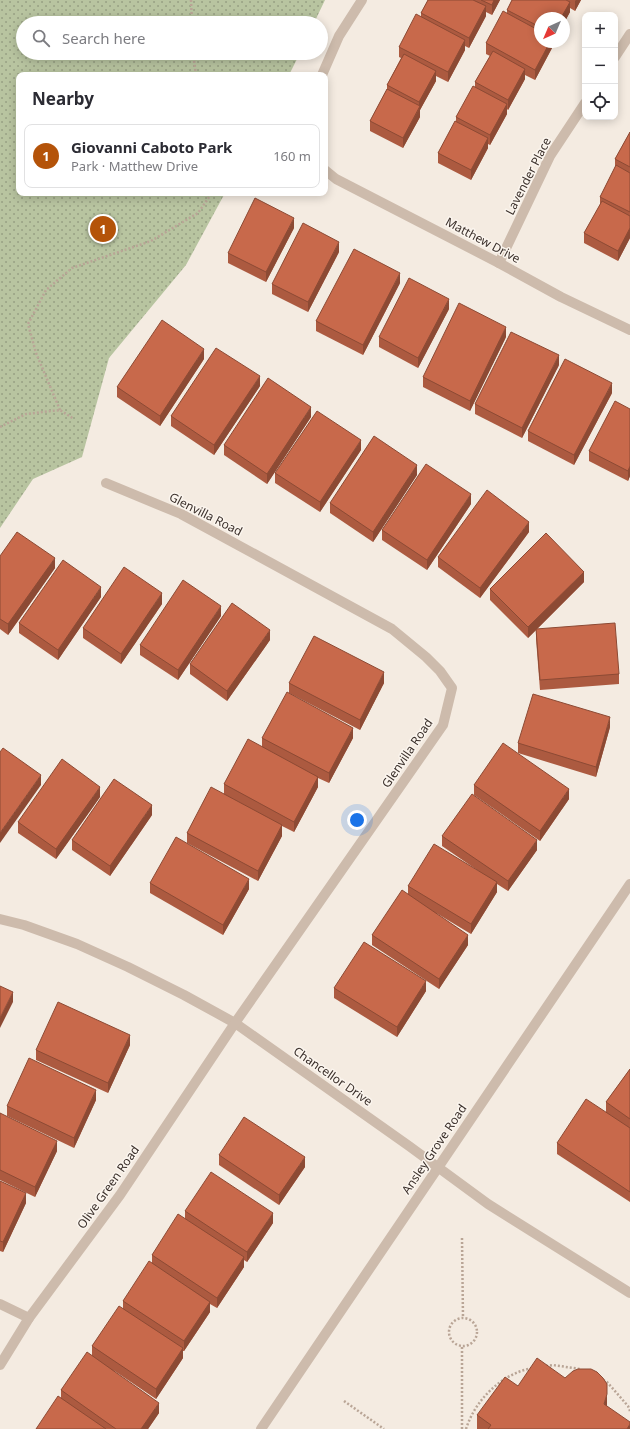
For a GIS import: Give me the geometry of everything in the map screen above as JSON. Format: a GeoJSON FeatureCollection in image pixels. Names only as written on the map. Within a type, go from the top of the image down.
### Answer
{"type":"FeatureCollection","features":[{"type":"Feature","properties":{"kind":"street"},"geometry":{"type":"LineString","coordinates":[[323,72],[339,36],[362,0]]}},
{"type":"Feature","properties":{"kind":"street"},"geometry":{"type":"LineString","coordinates":[[618,52],[630,34]]}},
{"type":"Feature","properties":{"kind":"street","name":"Lavender Place"},"geometry":{"type":"LineString","coordinates":[[499,263],[550,156],[582,108]]}},
{"type":"Feature","properties":{"kind":"street","name":"Matthew Drive"},"geometry":{"type":"LineString","coordinates":[[328,172],[336,179],[499,263],[561,297],[630,330]]}},
{"type":"Feature","properties":{"kind":"street","name":"Glenvilla Road"},"geometry":{"type":"LineString","coordinates":[[106,483],[181,514],[392,629],[426,657],[440,671],[452,688],[443,725],[235,1023]]}},
{"type":"Feature","properties":{"kind":"street","name":"Ansley Grove Road"},"geometry":{"type":"LineString","coordinates":[[261,1429],[630,884]]}},
{"type":"Feature","properties":{"kind":"street","name":"Chancellor Drive"},"geometry":{"type":"LineString","coordinates":[[0,919],[24,925],[77,944],[149,977],[235,1023],[438,1166],[488,1204],[630,1292]]}},
{"type":"Feature","properties":{"kind":"street","name":"Olive Green Road"},"geometry":{"type":"LineString","coordinates":[[0,1365],[30,1318],[120,1195],[235,1023]]}},
{"type":"Feature","properties":{"kind":"street"},"geometry":{"type":"LineString","coordinates":[[0,1304],[30,1318]]}},
{"type":"Feature","properties":{"kind":"path"},"geometry":{"type":"LineString","coordinates":[[191,0],[192,16]]}},
{"type":"Feature","properties":{"kind":"path"},"geometry":{"type":"LineString","coordinates":[[194,60],[196,72]]}},
{"type":"Feature","properties":{"kind":"path"},"geometry":{"type":"LineString","coordinates":[[74,419],[60,410],[36,354],[28,324],[46,290],[72,268],[151,241],[198,213],[210,196]]}},
{"type":"Feature","properties":{"kind":"path"},"geometry":{"type":"LineString","coordinates":[[0,427],[26,414],[60,410]]}},
{"type":"Feature","properties":{"kind":"path"},"geometry":{"type":"LineString","coordinates":[[462,1238],[463,1318]]}},
{"type":"Feature","properties":{"kind":"path"},"geometry":{"type":"LineString","coordinates":[[463,1318],[473,1322],[477,1332],[473,1342],[469,1345],[459,1346],[453,1342],[449,1335],[449,1330],[453,1322],[463,1318]]}},
{"type":"Feature","properties":{"kind":"path"},"geometry":{"type":"LineString","coordinates":[[462,1346],[462,1429]]}},
{"type":"Feature","properties":{"kind":"path"},"geometry":{"type":"LineString","coordinates":[[466,1429],[470,1416],[484,1396],[501,1381],[525,1369],[553,1365],[580,1369],[587,1372]]}},
{"type":"Feature","properties":{"kind":"path"},"geometry":{"type":"LineString","coordinates":[[600,1379],[607,1382],[628,1406],[630,1411]]}},
{"type":"Feature","properties":{"kind":"path"},"geometry":{"type":"LineString","coordinates":[[344,1401],[384,1429]]}},
{"type":"Feature","properties":{"kind":"green space"},"geometry":{"type":"Polygon","coordinates":[[[0,0],[325,0],[317,16],[16,16],[16,60],[296,60],[290,72],[16,72],[16,196],[223,196],[186,265],[109,358],[82,457],[33,479],[0,528],[0,0]]]}},
{"type":"Feature","properties":{"kind":"building"},"geometry":{"type":"Polygon","coordinates":[[[428,0],[473,0],[486,6],[469,38],[421,13],[428,0]]]}},
{"type":"Feature","properties":{"kind":"building"},"geometry":{"type":"Polygon","coordinates":[[[481,0],[494,0],[492,5],[481,0]]]}},
{"type":"Feature","properties":{"kind":"building"},"geometry":{"type":"Polygon","coordinates":[[[512,0],[566,0],[570,2],[564,12],[534,12],[534,24],[507,10],[512,0]]]}},
{"type":"Feature","properties":{"kind":"building"},"geometry":{"type":"Polygon","coordinates":[[[503,11],[534,28],[534,48],[547,48],[535,70],[486,43],[503,11]]]}},
{"type":"Feature","properties":{"kind":"building"},"geometry":{"type":"Polygon","coordinates":[[[416,14],[465,40],[448,72],[399,47],[416,14]]]}},
{"type":"Feature","properties":{"kind":"building"},"geometry":{"type":"Polygon","coordinates":[[[493,51],[525,69],[508,100],[475,82],[493,51]]]}},
{"type":"Feature","properties":{"kind":"building"},"geometry":{"type":"Polygon","coordinates":[[[404,54],[436,71],[419,102],[387,85],[404,54]]]}},
{"type":"Feature","properties":{"kind":"building"},"geometry":{"type":"Polygon","coordinates":[[[473,86],[507,104],[490,135],[456,117],[473,86]]]}},
{"type":"Feature","properties":{"kind":"building"},"geometry":{"type":"Polygon","coordinates":[[[387,89],[420,106],[403,138],[370,121],[387,89]]]}},
{"type":"Feature","properties":{"kind":"building"},"geometry":{"type":"Polygon","coordinates":[[[455,121],[488,138],[471,170],[438,153],[455,121]]]}},
{"type":"Feature","properties":{"kind":"building"},"geometry":{"type":"Polygon","coordinates":[[[630,132],[630,167],[615,159],[630,132]]]}},
{"type":"Feature","properties":{"kind":"building"},"geometry":{"type":"Polygon","coordinates":[[[616,165],[630,173],[630,212],[600,197],[616,165]]]}},
{"type":"Feature","properties":{"kind":"building"},"geometry":{"type":"Polygon","coordinates":[[[255,198],[294,218],[266,272],[228,253],[255,198]]]}},
{"type":"Feature","properties":{"kind":"building"},"geometry":{"type":"Polygon","coordinates":[[[602,201],[630,216],[630,228],[618,251],[584,233],[602,201]]]}},
{"type":"Feature","properties":{"kind":"building"},"geometry":{"type":"Polygon","coordinates":[[[303,223],[339,242],[308,302],[272,284],[303,223]]]}},
{"type":"Feature","properties":{"kind":"building"},"geometry":{"type":"Polygon","coordinates":[[[354,249],[400,273],[363,345],[316,321],[354,249]]]}},
{"type":"Feature","properties":{"kind":"building"},"geometry":{"type":"Polygon","coordinates":[[[409,278],[449,299],[418,358],[379,337],[409,278]]]}},
{"type":"Feature","properties":{"kind":"building"},"geometry":{"type":"Polygon","coordinates":[[[459,303],[506,327],[470,401],[423,377],[459,303]]]}},
{"type":"Feature","properties":{"kind":"building"},"geometry":{"type":"Polygon","coordinates":[[[162,320],[204,349],[160,416],[117,387],[162,320]]]}},
{"type":"Feature","properties":{"kind":"building"},"geometry":{"type":"Polygon","coordinates":[[[511,332],[559,355],[522,428],[475,404],[511,332]]]}},
{"type":"Feature","properties":{"kind":"building"},"geometry":{"type":"Polygon","coordinates":[[[216,348],[260,376],[214,445],[171,416],[216,348]]]}},
{"type":"Feature","properties":{"kind":"building"},"geometry":{"type":"Polygon","coordinates":[[[565,359],[612,383],[574,455],[528,431],[565,359]]]}},
{"type":"Feature","properties":{"kind":"building"},"geometry":{"type":"Polygon","coordinates":[[[268,378],[311,407],[267,474],[224,445],[268,378]]]}},
{"type":"Feature","properties":{"kind":"building"},"geometry":{"type":"Polygon","coordinates":[[[615,401],[630,409],[630,466],[628,471],[589,451],[615,401]]]}},
{"type":"Feature","properties":{"kind":"building"},"geometry":{"type":"Polygon","coordinates":[[[317,411],[361,440],[320,502],[275,473],[317,411]]]}},
{"type":"Feature","properties":{"kind":"building"},"geometry":{"type":"Polygon","coordinates":[[[374,436],[417,465],[373,532],[330,503],[374,436]]]}},
{"type":"Feature","properties":{"kind":"building"},"geometry":{"type":"Polygon","coordinates":[[[426,464],[471,494],[427,560],[382,530],[426,464]]]}},
{"type":"Feature","properties":{"kind":"building"},"geometry":{"type":"Polygon","coordinates":[[[487,490],[529,522],[480,588],[438,557],[487,490]]]}},
{"type":"Feature","properties":{"kind":"building"},"geometry":{"type":"Polygon","coordinates":[[[17,532],[55,558],[8,624],[0,619],[0,556],[17,532]]]}},
{"type":"Feature","properties":{"kind":"building"},"geometry":{"type":"Polygon","coordinates":[[[546,533],[584,572],[528,627],[490,589],[546,533]]]}},
{"type":"Feature","properties":{"kind":"building"},"geometry":{"type":"Polygon","coordinates":[[[63,560],[101,587],[58,650],[19,623],[63,560]]]}},
{"type":"Feature","properties":{"kind":"building"},"geometry":{"type":"Polygon","coordinates":[[[124,567],[162,593],[121,654],[83,628],[124,567]]]}},
{"type":"Feature","properties":{"kind":"building"},"geometry":{"type":"Polygon","coordinates":[[[183,580],[221,606],[178,670],[140,645],[183,580]]]}},
{"type":"Feature","properties":{"kind":"building"},"geometry":{"type":"Polygon","coordinates":[[[232,603],[270,630],[227,691],[190,664],[232,603]]]}},
{"type":"Feature","properties":{"kind":"building"},"geometry":{"type":"Polygon","coordinates":[[[615,623],[619,674],[540,680],[536,629],[615,623]]]}},
{"type":"Feature","properties":{"kind":"building"},"geometry":{"type":"Polygon","coordinates":[[[314,636],[384,672],[360,720],[289,683],[314,636]]]}},
{"type":"Feature","properties":{"kind":"building"},"geometry":{"type":"Polygon","coordinates":[[[287,692],[353,728],[329,773],[262,738],[287,692]]]}},
{"type":"Feature","properties":{"kind":"building"},"geometry":{"type":"Polygon","coordinates":[[[533,694],[610,717],[596,767],[518,743],[533,694]]]}},
{"type":"Feature","properties":{"kind":"building"},"geometry":{"type":"Polygon","coordinates":[[[248,739],[318,777],[294,822],[224,784],[248,739]]]}},
{"type":"Feature","properties":{"kind":"building"},"geometry":{"type":"Polygon","coordinates":[[[503,743],[569,789],[540,831],[474,785],[503,743]]]}},
{"type":"Feature","properties":{"kind":"building"},"geometry":{"type":"Polygon","coordinates":[[[3,748],[41,775],[0,833],[0,752],[3,748]]]}},
{"type":"Feature","properties":{"kind":"building"},"geometry":{"type":"Polygon","coordinates":[[[62,759],[100,787],[56,849],[18,822],[62,759]]]}},
{"type":"Feature","properties":{"kind":"building"},"geometry":{"type":"Polygon","coordinates":[[[114,779],[152,805],[110,866],[72,840],[114,779]]]}},
{"type":"Feature","properties":{"kind":"building"},"geometry":{"type":"Polygon","coordinates":[[[211,787],[282,825],[258,871],[187,833],[211,787]]]}},
{"type":"Feature","properties":{"kind":"building"},"geometry":{"type":"Polygon","coordinates":[[[472,794],[537,840],[508,881],[442,836],[472,794]]]}},
{"type":"Feature","properties":{"kind":"building"},"geometry":{"type":"Polygon","coordinates":[[[176,837],[249,879],[223,925],[150,883],[176,837]]]}},
{"type":"Feature","properties":{"kind":"building"},"geometry":{"type":"Polygon","coordinates":[[[434,844],[497,882],[471,924],[408,886],[434,844]]]}},
{"type":"Feature","properties":{"kind":"building"},"geometry":{"type":"Polygon","coordinates":[[[402,890],[468,935],[439,979],[372,935],[402,890]]]}},
{"type":"Feature","properties":{"kind":"building"},"geometry":{"type":"Polygon","coordinates":[[[364,942],[426,981],[397,1027],[334,988],[364,942]]]}},
{"type":"Feature","properties":{"kind":"building"},"geometry":{"type":"Polygon","coordinates":[[[0,986],[13,992],[0,1018],[0,986]]]}},
{"type":"Feature","properties":{"kind":"building"},"geometry":{"type":"Polygon","coordinates":[[[58,1002],[130,1035],[108,1083],[36,1050],[58,1002]]]}},
{"type":"Feature","properties":{"kind":"building"},"geometry":{"type":"Polygon","coordinates":[[[29,1058],[96,1090],[74,1138],[7,1106],[29,1058]]]}},
{"type":"Feature","properties":{"kind":"building"},"geometry":{"type":"Polygon","coordinates":[[[630,1069],[630,1119],[606,1102],[630,1069]]]}},
{"type":"Feature","properties":{"kind":"building"},"geometry":{"type":"Polygon","coordinates":[[[586,1099],[630,1128],[630,1192],[557,1143],[586,1099]]]}},
{"type":"Feature","properties":{"kind":"building"},"geometry":{"type":"Polygon","coordinates":[[[0,1113],[57,1141],[35,1187],[0,1170],[0,1113]]]}},
{"type":"Feature","properties":{"kind":"building"},"geometry":{"type":"Polygon","coordinates":[[[244,1117],[305,1157],[279,1195],[219,1155],[244,1117]]]}},
{"type":"Feature","properties":{"kind":"building"},"geometry":{"type":"Polygon","coordinates":[[[211,1172],[273,1213],[247,1252],[185,1211],[211,1172]]]}},
{"type":"Feature","properties":{"kind":"building"},"geometry":{"type":"Polygon","coordinates":[[[0,1181],[26,1193],[3,1242],[0,1241],[0,1181]]]}},
{"type":"Feature","properties":{"kind":"building"},"geometry":{"type":"Polygon","coordinates":[[[178,1214],[244,1257],[217,1298],[152,1255],[178,1214]]]}},
{"type":"Feature","properties":{"kind":"building"},"geometry":{"type":"Polygon","coordinates":[[[149,1261],[210,1302],[184,1341],[123,1301],[149,1261]]]}},
{"type":"Feature","properties":{"kind":"building"},"geometry":{"type":"Polygon","coordinates":[[[119,1306],[183,1348],[156,1389],[92,1346],[119,1306]]]}},
{"type":"Feature","properties":{"kind":"building"},"geometry":{"type":"Polygon","coordinates":[[[87,1352],[159,1403],[141,1429],[116,1429],[61,1390],[87,1352]]]}},
{"type":"Feature","properties":{"kind":"building"},"geometry":{"type":"Polygon","coordinates":[[[537,1358],[565,1378],[573,1371],[578,1369],[591,1369],[597,1372],[607,1384],[607,1394],[604,1404],[630,1422],[627,1429],[488,1429],[491,1425],[477,1415],[505,1377],[518,1386],[537,1358]]]}},
{"type":"Feature","properties":{"kind":"building"},"geometry":{"type":"Polygon","coordinates":[[[58,1396],[106,1429],[36,1429],[58,1396]]]}},
{"type":"Feature","properties":{"kind":"place","name":"Giovanni Caboto Park"},"geometry":{"type":"Point","coordinates":[103,229]}}]}
